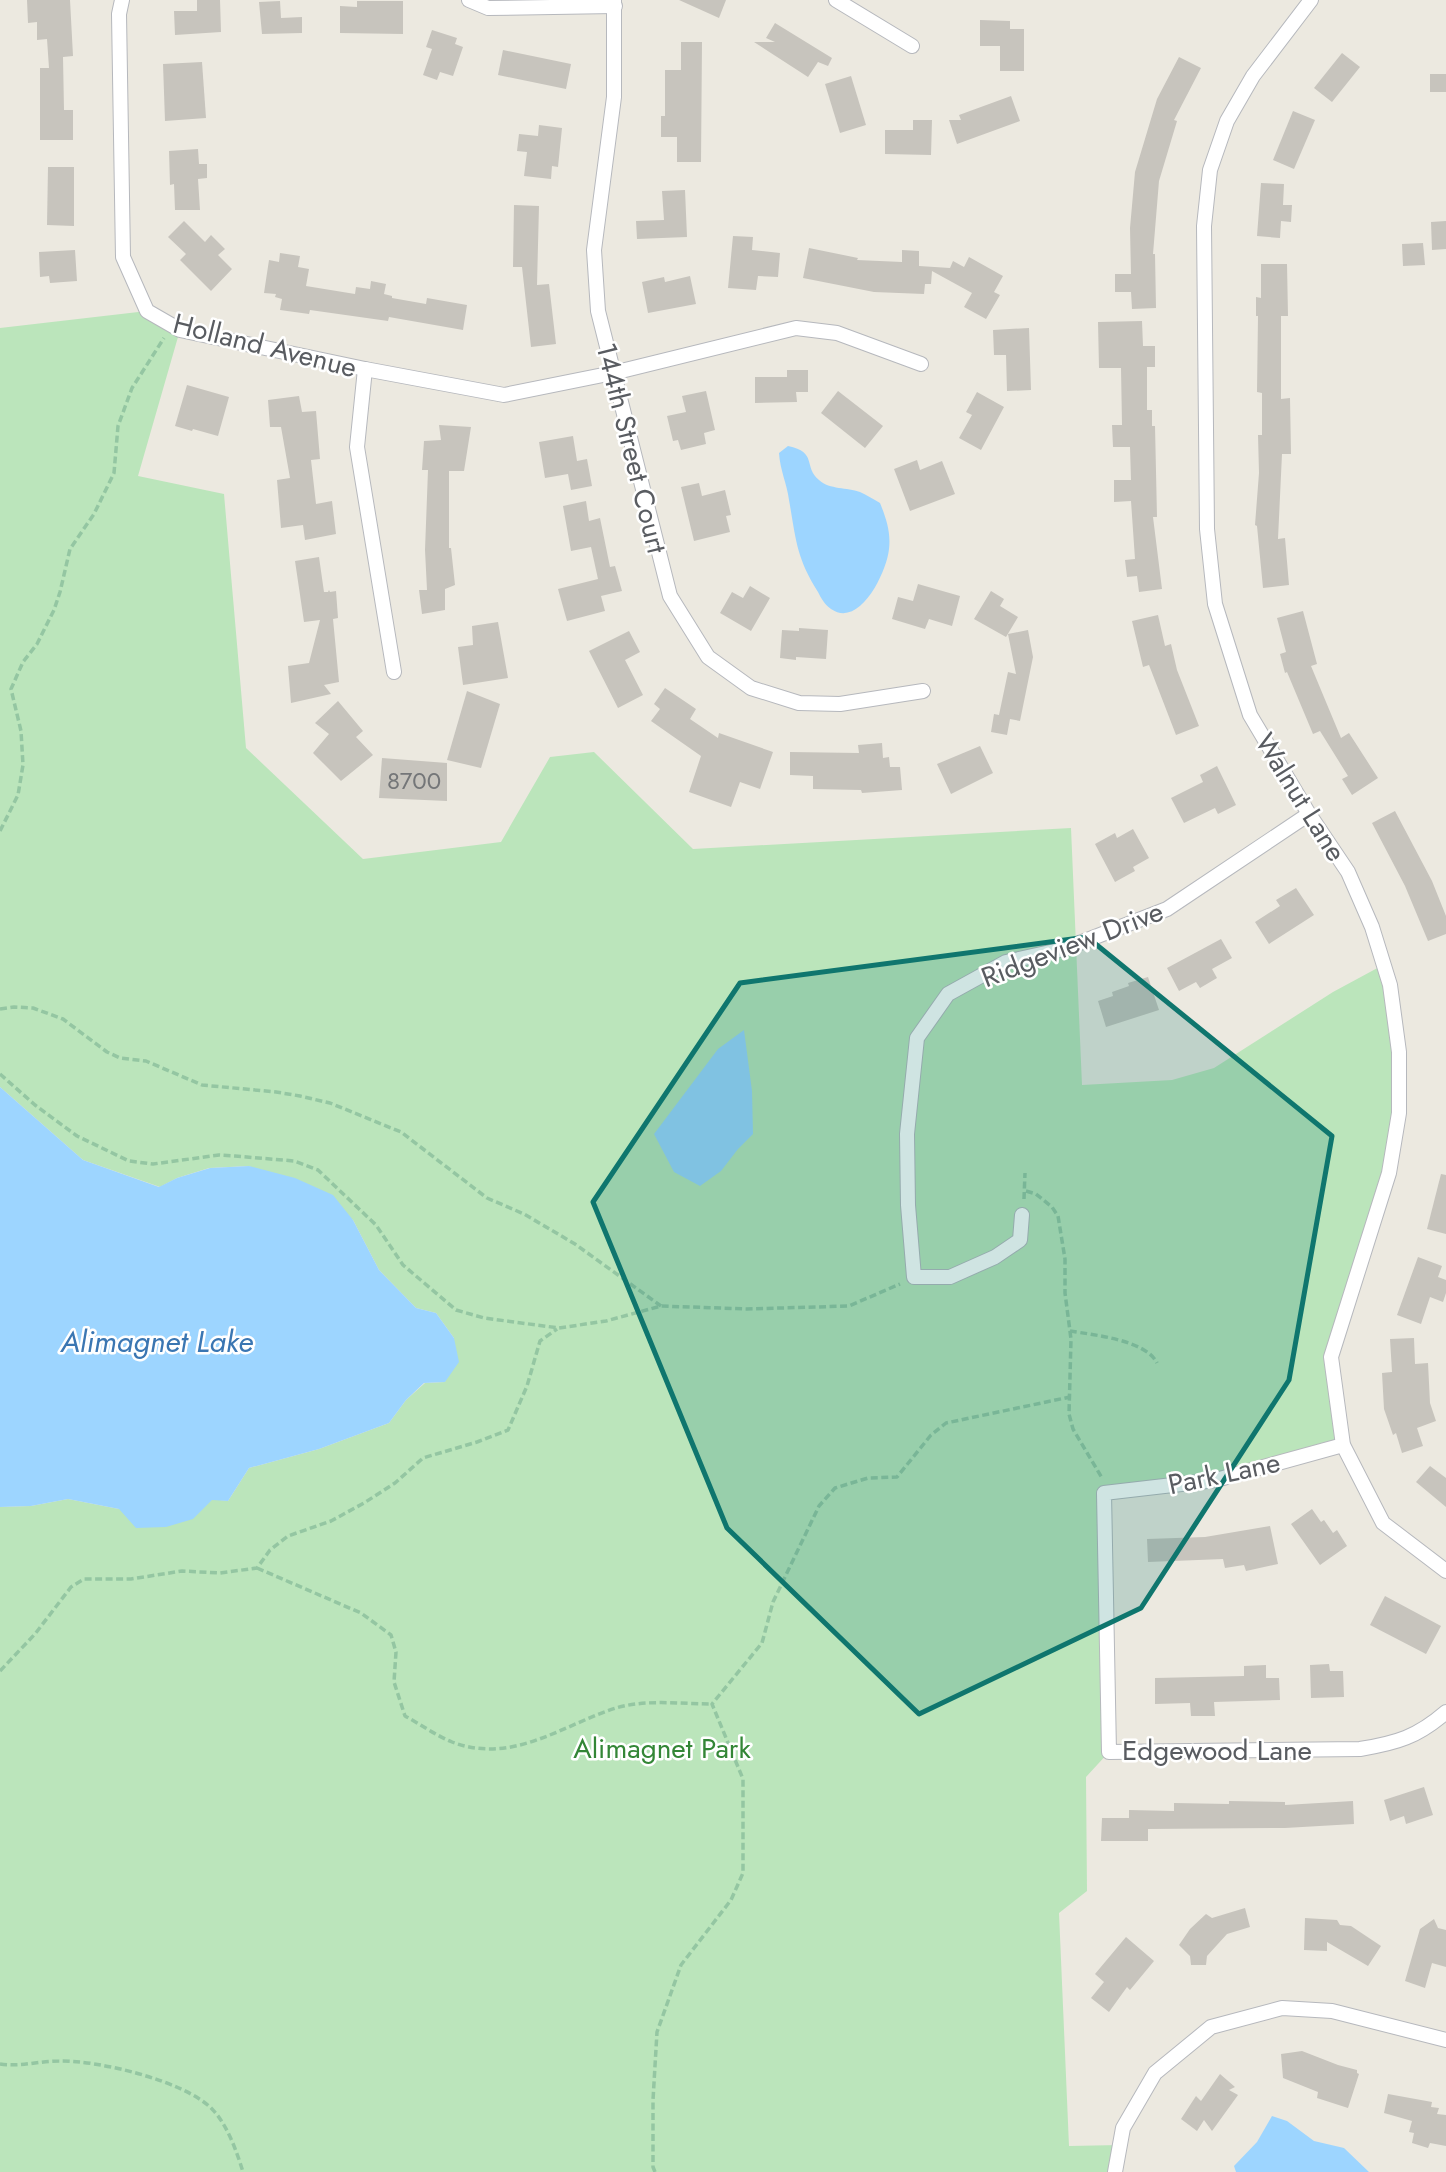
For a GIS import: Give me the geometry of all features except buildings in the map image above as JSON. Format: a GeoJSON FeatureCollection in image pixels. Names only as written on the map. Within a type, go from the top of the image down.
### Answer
{"type":"FeatureCollection","features":[{"type":"Feature","properties":{"kind":"street","name":"Holland Avenue"},"geometry":{"type":"LineString","coordinates":[[122,0],[119,14],[123,257],[147,311],[180,330],[504,395],[613,373],[796,328],[837,333],[921,363]]}},
{"type":"Feature","properties":{"kind":"street"},"geometry":{"type":"LineString","coordinates":[[469,0],[488,8],[614,3]]}},
{"type":"Feature","properties":{"kind":"street"},"geometry":{"type":"LineString","coordinates":[[836,0],[912,47]]}},
{"type":"Feature","properties":{"kind":"street","name":"Walnut Lane"},"geometry":{"type":"LineString","coordinates":[[1311,0],[1253,76],[1227,121],[1210,170],[1204,226],[1207,529],[1215,604],[1250,715],[1309,814],[1348,872],[1373,927],[1390,985],[1399,1052],[1399,1113],[1390,1173],[1331,1357],[1343,1445],[1383,1523],[1446,1571]]}},
{"type":"Feature","properties":{"kind":"street","name":"144th Street Court"},"geometry":{"type":"LineString","coordinates":[[614,3],[614,97],[594,250],[598,311],[670,596],[708,657],[751,688],[799,703],[840,704],[923,691]]}},
{"type":"Feature","properties":{"kind":"street"},"geometry":{"type":"LineString","coordinates":[[365,369],[357,447],[394,672]]}},
{"type":"Feature","properties":{"kind":"street","name":"Ridgeview Drive"},"geometry":{"type":"LineString","coordinates":[[914,1276],[908,1205],[907,1134],[918,1038],[947,994],[1006,962],[1064,949],[1167,909],[1309,814]]}},
{"type":"Feature","properties":{"kind":"street"},"geometry":{"type":"LineString","coordinates":[[914,1276],[950,1277],[995,1257],[1020,1240],[1021,1215]]}},
{"type":"Feature","properties":{"kind":"street","name":"Park Lane"},"geometry":{"type":"LineString","coordinates":[[1107,1492],[1216,1480],[1343,1445]]}},
{"type":"Feature","properties":{"kind":"street","name":"Edgewood Lane"},"geometry":{"type":"LineString","coordinates":[[1107,1492],[1109,1752],[1360,1749],[1396,1743],[1431,1725],[1446,1712]]}},
{"type":"Feature","properties":{"kind":"street"},"geometry":{"type":"LineString","coordinates":[[1115,2172],[1123,2128],[1155,2073],[1211,2027],[1282,2008],[1332,2011],[1446,2040]]}},
{"type":"Feature","properties":{"kind":"path"},"geometry":{"type":"LineString","coordinates":[[0,831],[18,795],[23,765],[21,731],[11,689],[23,662],[37,644],[54,610],[70,549],[106,491],[114,472],[118,426],[132,388],[163,342],[167,324]]}},
{"type":"Feature","properties":{"kind":"path"},"geometry":{"type":"LineString","coordinates":[[0,1009],[33,1008],[63,1020],[107,1052],[120,1058],[146,1062],[202,1085],[276,1092],[330,1103],[401,1132],[487,1198],[524,1213],[575,1244],[661,1306]]}},
{"type":"Feature","properties":{"kind":"path"},"geometry":{"type":"LineString","coordinates":[[0,1074],[35,1105],[77,1136],[129,1161],[153,1164],[219,1155],[294,1161],[318,1170],[376,1225],[403,1265],[456,1310],[498,1321],[559,1328],[606,1321],[661,1306],[849,1306],[914,1276]]}},
{"type":"Feature","properties":{"kind":"path"},"geometry":{"type":"LineString","coordinates":[[1021,1215],[1026,1191],[1025,1173]]}},
{"type":"Feature","properties":{"kind":"path"},"geometry":{"type":"LineString","coordinates":[[1026,1191],[1036,1194],[1058,1216],[1065,1259],[1069,1331],[1069,1414],[1073,1429],[1107,1492]]}},
{"type":"Feature","properties":{"kind":"path"},"geometry":{"type":"LineString","coordinates":[[257,1568],[270,1550],[288,1536],[331,1521],[364,1503],[395,1483],[423,1458],[508,1430],[527,1386],[540,1341],[559,1328]]}},
{"type":"Feature","properties":{"kind":"path"},"geometry":{"type":"LineString","coordinates":[[1069,1331],[1123,1341],[1143,1349],[1154,1357],[1157,1363]]}},
{"type":"Feature","properties":{"kind":"path"},"geometry":{"type":"LineString","coordinates":[[712,1704],[762,1643],[773,1602],[819,1506],[835,1488],[868,1478],[897,1477],[931,1436],[946,1423],[1070,1397]]}},
{"type":"Feature","properties":{"kind":"path"},"geometry":{"type":"LineString","coordinates":[[0,1671],[35,1633],[71,1587],[83,1579],[131,1579],[182,1571],[220,1573],[257,1568],[360,1613],[391,1635],[396,1652],[394,1682],[405,1717],[451,1742],[480,1749],[515,1747],[554,1735],[615,1708],[638,1703],[712,1704]]}},
{"type":"Feature","properties":{"kind":"path"},"geometry":{"type":"LineString","coordinates":[[655,2172],[653,2100],[657,2032],[681,1965],[731,1900],[743,1873],[743,1779],[712,1704]]}},
{"type":"Feature","properties":{"kind":"path"},"geometry":{"type":"LineString","coordinates":[[0,2064],[14,2066],[58,2060],[100,2063],[183,2090],[212,2109],[234,2143],[243,2172]]}},
{"type":"Feature","properties":{"kind":"highlighted area"},"geometry":{"type":"Polygon","coordinates":[[[1087,937],[1332,1136],[1289,1380],[1141,1608],[919,1714],[727,1528],[593,1202],[740,983],[1087,937]]]}},
{"type":"Feature","properties":{"kind":"green space","name":"Alimagnet Park"},"geometry":{"type":"Polygon","coordinates":[[[147,311],[180,330],[138,476],[224,494],[246,748],[363,859],[501,842],[550,757],[594,752],[693,849],[1071,828],[1082,1085],[1172,1080],[1214,1068],[1333,992],[1383,965],[1399,1113],[1331,1357],[1343,1445],[1216,1480],[1105,1493],[1109,1752],[1086,1777],[1087,1891],[1059,1913],[1069,2146],[1120,2145],[1115,2172],[0,2172],[0,1507],[31,1506],[68,1499],[192,1519],[212,1499],[228,1501],[249,1468],[319,1449],[389,1423],[406,1400],[425,1383],[445,1382],[454,1338],[436,1313],[416,1308],[379,1270],[353,1220],[249,1166],[209,1168],[177,1178],[160,1187],[83,1160],[0,1087],[0,328],[147,311]]]}},
{"type":"Feature","properties":{"kind":"water"},"geometry":{"type":"Polygon","coordinates":[[[788,446],[807,456],[814,475],[823,483],[860,492],[880,503],[888,525],[887,559],[870,595],[862,605],[852,611],[842,613],[827,606],[801,558],[779,453],[788,446]]]}},
{"type":"Feature","properties":{"kind":"water"},"geometry":{"type":"Polygon","coordinates":[[[744,1030],[752,1091],[753,1134],[721,1171],[700,1186],[674,1172],[654,1134],[718,1049],[744,1030]]]}},
{"type":"Feature","properties":{"kind":"water","name":"Alimagnet Lake"},"geometry":{"type":"Polygon","coordinates":[[[0,1087],[83,1160],[159,1187],[177,1178],[210,1168],[249,1166],[295,1178],[333,1195],[353,1220],[379,1270],[416,1308],[436,1313],[454,1338],[459,1362],[445,1382],[424,1383],[406,1400],[389,1423],[319,1449],[249,1468],[228,1501],[212,1500],[193,1519],[166,1527],[136,1528],[119,1509],[68,1499],[31,1506],[0,1507],[0,1087]]]}},
{"type":"Feature","properties":{"kind":"water"},"geometry":{"type":"Polygon","coordinates":[[[1272,2116],[1287,2121],[1314,2141],[1344,2148],[1369,2172],[1236,2172],[1234,2166],[1257,2142],[1272,2116]]]}}]}
